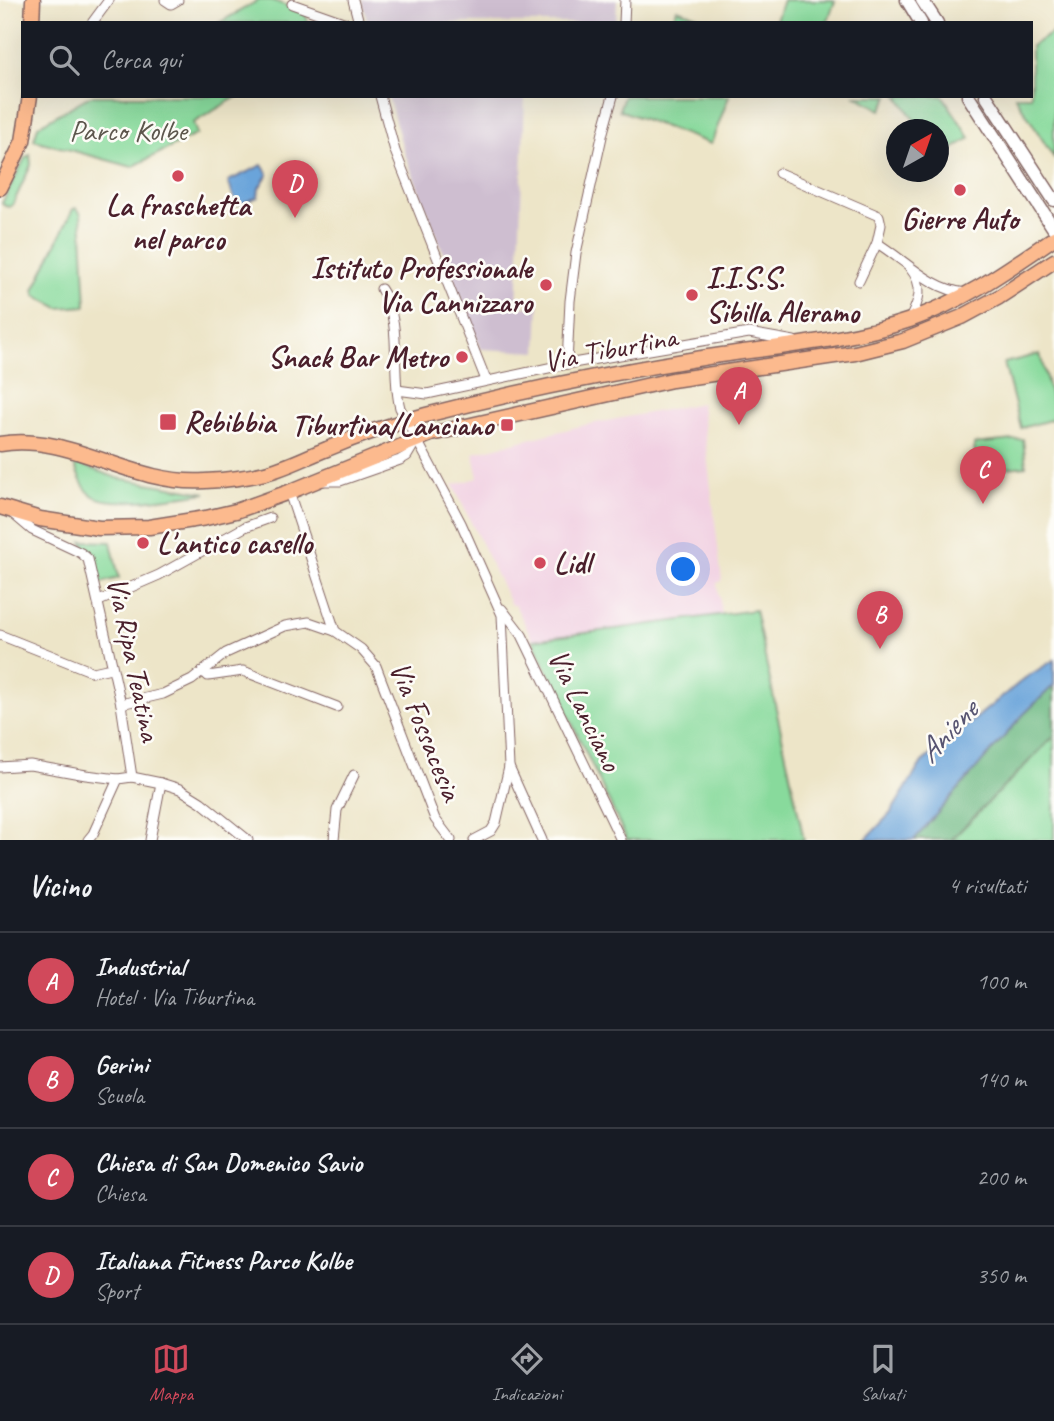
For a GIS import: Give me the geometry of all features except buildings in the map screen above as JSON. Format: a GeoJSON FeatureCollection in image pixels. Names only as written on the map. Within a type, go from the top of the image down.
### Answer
{"type":"FeatureCollection","features":[{"type":"Feature","properties":{"kind":"main road"},"geometry":{"type":"LineString","coordinates":[[32,21],[33,0]]}},
{"type":"Feature","properties":{"kind":"main road"},"geometry":{"type":"LineString","coordinates":[[0,188],[23,141],[30,98]]}},
{"type":"Feature","properties":{"kind":"main road","name":"Via Tiburtina"},"geometry":{"type":"LineString","coordinates":[[0,444],[26,441],[58,445],[134,472],[191,481],[229,479],[274,471],[369,432],[406,421],[609,373],[872,330],[910,319],[971,294],[1054,239]]}},
{"type":"Feature","properties":{"kind":"main road","name":"Via Tiburtina"},"geometry":{"type":"LineString","coordinates":[[5,509],[99,528],[167,525],[213,516],[289,492],[431,434],[672,380],[892,345],[961,317],[999,297],[1054,261]]}},
{"type":"Feature","properties":{"kind":"street"},"geometry":{"type":"LineString","coordinates":[[93,21],[109,0]]}},
{"type":"Feature","properties":{"kind":"street"},"geometry":{"type":"LineString","coordinates":[[166,0],[171,4],[178,0]]}},
{"type":"Feature","properties":{"kind":"street"},"geometry":{"type":"LineString","coordinates":[[353,0],[358,21]]}},
{"type":"Feature","properties":{"kind":"street"},"geometry":{"type":"LineString","coordinates":[[624,21],[625,0]]}},
{"type":"Feature","properties":{"kind":"street"},"geometry":{"type":"LineString","coordinates":[[906,0],[920,21]]}},
{"type":"Feature","properties":{"kind":"street"},"geometry":{"type":"LineString","coordinates":[[922,0],[936,21]]}},
{"type":"Feature","properties":{"kind":"street"},"geometry":{"type":"LineString","coordinates":[[292,4],[340,21]]}},
{"type":"Feature","properties":{"kind":"street"},"geometry":{"type":"LineString","coordinates":[[381,98],[395,150],[486,380]]}},
{"type":"Feature","properties":{"kind":"street"},"geometry":{"type":"LineString","coordinates":[[567,363],[576,253],[612,98]]}},
{"type":"Feature","properties":{"kind":"street"},"geometry":{"type":"LineString","coordinates":[[969,98],[1054,229]]}},
{"type":"Feature","properties":{"kind":"street"},"geometry":{"type":"LineString","coordinates":[[987,98],[1054,200]]}},
{"type":"Feature","properties":{"kind":"street"},"geometry":{"type":"LineString","coordinates":[[779,173],[880,216],[877,243],[859,281]]}},
{"type":"Feature","properties":{"kind":"street"},"geometry":{"type":"LineString","coordinates":[[1030,191],[1042,183]]}},
{"type":"Feature","properties":{"kind":"street"},"geometry":{"type":"LineString","coordinates":[[877,243],[948,290],[971,294]]}},
{"type":"Feature","properties":{"kind":"street"},"geometry":{"type":"LineString","coordinates":[[906,264],[916,277],[920,289],[918,302],[910,319]]}},
{"type":"Feature","properties":{"kind":"street","name":"Via Lanciano"},"geometry":{"type":"LineString","coordinates":[[381,289],[394,330],[400,408],[461,523],[499,606],[503,621],[509,767],[542,840]]}},
{"type":"Feature","properties":{"kind":"street","name":"Via Tiburtina"},"geometry":{"type":"LineString","coordinates":[[397,390],[427,394],[567,363],[749,333],[802,342]]}},
{"type":"Feature","properties":{"kind":"street"},"geometry":{"type":"LineString","coordinates":[[289,492],[335,631]]}},
{"type":"Feature","properties":{"kind":"street","name":"Via Ripa Teatina"},"geometry":{"type":"LineString","coordinates":[[5,509],[32,530],[85,556],[90,564],[121,704],[132,777]]}},
{"type":"Feature","properties":{"kind":"street"},"geometry":{"type":"LineString","coordinates":[[99,601],[159,575],[245,527],[270,518]]}},
{"type":"Feature","properties":{"kind":"street","name":"Via Lanciano"},"geometry":{"type":"LineString","coordinates":[[499,606],[522,635],[621,840]]}},
{"type":"Feature","properties":{"kind":"street"},"geometry":{"type":"LineString","coordinates":[[121,704],[163,694],[192,680],[226,653],[285,626],[309,622],[335,631]]}},
{"type":"Feature","properties":{"kind":"street","name":"Via Fossacesia"},"geometry":{"type":"LineString","coordinates":[[335,631],[354,643],[376,666],[435,819],[451,840]]}},
{"type":"Feature","properties":{"kind":"street"},"geometry":{"type":"LineString","coordinates":[[0,635],[93,672],[111,668]]}},
{"type":"Feature","properties":{"kind":"street"},"geometry":{"type":"LineString","coordinates":[[203,671],[208,676],[243,671],[337,706]]}},
{"type":"Feature","properties":{"kind":"street"},"geometry":{"type":"LineString","coordinates":[[0,767],[30,765],[161,783],[180,789],[201,802],[247,840]]}},
{"type":"Feature","properties":{"kind":"street"},"geometry":{"type":"LineString","coordinates":[[474,840],[491,831],[496,824],[509,767]]}},
{"type":"Feature","properties":{"kind":"street"},"geometry":{"type":"LineString","coordinates":[[334,840],[337,810],[355,775]]}},
{"type":"Feature","properties":{"kind":"street"},"geometry":{"type":"LineString","coordinates":[[88,840],[118,779]]}},
{"type":"Feature","properties":{"kind":"street"},"geometry":{"type":"LineString","coordinates":[[150,840],[161,783]]}},
{"type":"Feature","properties":{"kind":"shaded area"},"geometry":{"type":"Polygon","coordinates":[[[362,0],[617,0],[616,21],[367,21],[362,0]]]}},
{"type":"Feature","properties":{"kind":"shaded area"},"geometry":{"type":"Polygon","coordinates":[[[389,98],[525,98],[517,309],[539,304],[537,352],[481,349],[403,149],[389,98]]]}},
{"type":"Feature","properties":{"kind":"shaded area"},"geometry":{"type":"Polygon","coordinates":[[[701,403],[722,581],[717,583],[722,615],[533,640],[515,605],[511,605],[453,485],[478,478],[473,453],[585,425],[701,403]]]}},
{"type":"Feature","properties":{"kind":"green space"},"geometry":{"type":"Polygon","coordinates":[[[259,0],[271,0],[305,12],[307,21],[222,21],[259,0]]]}},
{"type":"Feature","properties":{"kind":"green space"},"geometry":{"type":"Polygon","coordinates":[[[783,0],[835,1],[828,21],[776,21],[783,0]]]}},
{"type":"Feature","properties":{"kind":"green space"},"geometry":{"type":"Polygon","coordinates":[[[677,9],[710,21],[673,21],[677,9]]]}},
{"type":"Feature","properties":{"kind":"green space"},"geometry":{"type":"Polygon","coordinates":[[[1054,32],[1054,158],[1016,98],[1033,98],[1033,45],[1054,32]]]}},
{"type":"Feature","properties":{"kind":"green space","name":"Parco Kolbe"},"geometry":{"type":"Polygon","coordinates":[[[87,98],[235,98],[193,123],[197,134],[132,167],[34,140],[38,126],[87,98]]]}},
{"type":"Feature","properties":{"kind":"green space"},"geometry":{"type":"Polygon","coordinates":[[[623,98],[728,98],[711,144],[619,110],[623,98]]]}},
{"type":"Feature","properties":{"kind":"green space"},"geometry":{"type":"Polygon","coordinates":[[[860,98],[888,98],[881,110],[860,98]]]}},
{"type":"Feature","properties":{"kind":"green space"},"geometry":{"type":"Polygon","coordinates":[[[899,98],[944,98],[970,138],[949,152],[949,119],[913,119],[899,98]]]}},
{"type":"Feature","properties":{"kind":"green space"},"geometry":{"type":"Polygon","coordinates":[[[30,155],[31,165],[13,204],[10,207],[5,206],[2,203],[25,158],[30,155]]]}},
{"type":"Feature","properties":{"kind":"green space"},"geometry":{"type":"Polygon","coordinates":[[[77,208],[81,214],[86,306],[59,308],[36,296],[34,290],[73,209],[77,208]]]}},
{"type":"Feature","properties":{"kind":"green space"},"geometry":{"type":"Polygon","coordinates":[[[1040,354],[1054,409],[1054,419],[1021,428],[1004,363],[1040,354]]]}},
{"type":"Feature","properties":{"kind":"green space"},"geometry":{"type":"Polygon","coordinates":[[[1023,439],[1026,466],[977,471],[974,444],[1023,439]]]}},
{"type":"Feature","properties":{"kind":"green space"},"geometry":{"type":"Polygon","coordinates":[[[73,462],[117,478],[206,493],[130,501],[101,499],[86,488],[73,462]]]}},
{"type":"Feature","properties":{"kind":"green space"},"geometry":{"type":"Polygon","coordinates":[[[82,541],[111,542],[119,578],[97,584],[91,559],[82,541]]]}},
{"type":"Feature","properties":{"kind":"green space"},"geometry":{"type":"Polygon","coordinates":[[[755,610],[804,840],[627,840],[533,640],[755,610]]]}},
{"type":"Feature","properties":{"kind":"green space"},"geometry":{"type":"Polygon","coordinates":[[[1054,685],[1054,736],[951,840],[914,840],[1023,715],[1054,685]]]}},
{"type":"Feature","properties":{"kind":"green space"},"geometry":{"type":"Polygon","coordinates":[[[1054,736],[1054,840],[951,840],[1054,736]]]}},
{"type":"Feature","properties":{"kind":"water"},"geometry":{"type":"Polygon","coordinates":[[[262,165],[268,174],[259,188],[258,197],[237,205],[228,181],[262,165]]]}},
{"type":"Feature","properties":{"kind":"water"},"geometry":{"type":"Polygon","coordinates":[[[1054,660],[1054,685],[1023,715],[914,840],[865,840],[890,814],[922,762],[1025,678],[1054,660]]]}},
{"type":"Feature","properties":{"kind":"place","name":"La fraschetta nel parco"},"geometry":{"type":"Point","coordinates":[178,176]}},
{"type":"Feature","properties":{"kind":"place","name":"Gierre Auto"},"geometry":{"type":"Point","coordinates":[960,190]}},
{"type":"Feature","properties":{"kind":"place","name":"Italiana Fitness Parco Kolbe"},"geometry":{"type":"Point","coordinates":[295,218]}},
{"type":"Feature","properties":{"kind":"place","name":"Istituto Professionale Via Cannizzaro"},"geometry":{"type":"Point","coordinates":[546,285]}},
{"type":"Feature","properties":{"kind":"place","name":"I.I.S.S. Sibilla Aleramo"},"geometry":{"type":"Point","coordinates":[692,295]}},
{"type":"Feature","properties":{"kind":"place","name":"Snack Bar Metro"},"geometry":{"type":"Point","coordinates":[462,357]}},
{"type":"Feature","properties":{"kind":"place","name":"Rebibbia"},"geometry":{"type":"Point","coordinates":[168,422]}},
{"type":"Feature","properties":{"kind":"place","name":"Tiburtina/Lanciano"},"geometry":{"type":"Point","coordinates":[507,425]}},
{"type":"Feature","properties":{"kind":"place","name":"Industrial"},"geometry":{"type":"Point","coordinates":[739,425]}},
{"type":"Feature","properties":{"kind":"place","name":"Chiesa di San Domenico Savio"},"geometry":{"type":"Point","coordinates":[983,504]}},
{"type":"Feature","properties":{"kind":"place","name":"L'antico casello"},"geometry":{"type":"Point","coordinates":[143,543]}},
{"type":"Feature","properties":{"kind":"place","name":"Lidl"},"geometry":{"type":"Point","coordinates":[540,563]}},
{"type":"Feature","properties":{"kind":"place","name":"Gerini"},"geometry":{"type":"Point","coordinates":[880,649]}},
{"type":"Feature","properties":{"kind":"water label","name":"Aniene"},"geometry":{"type":"Point","coordinates":[947,731]}}]}
